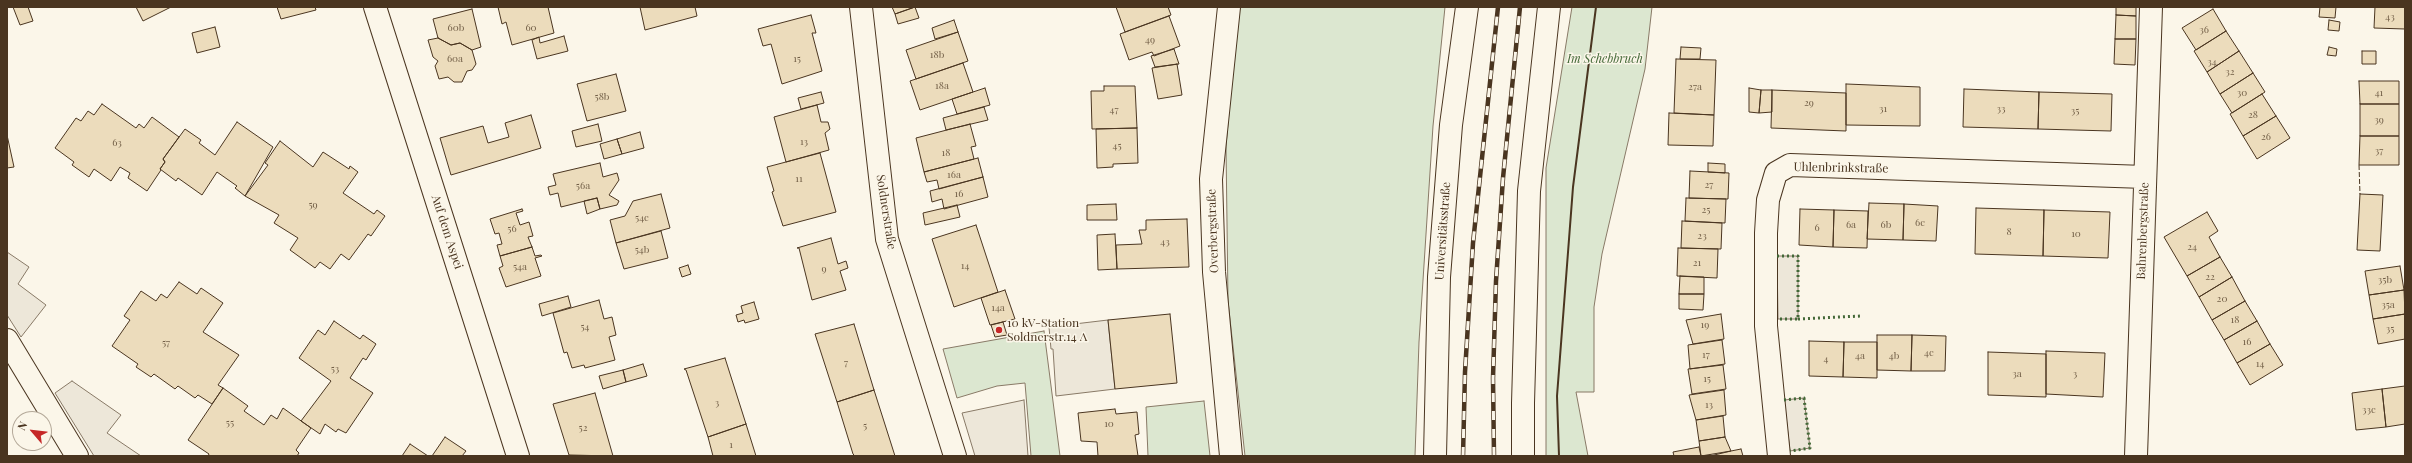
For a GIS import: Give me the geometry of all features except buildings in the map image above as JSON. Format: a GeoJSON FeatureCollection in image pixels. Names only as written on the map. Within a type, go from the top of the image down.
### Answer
{"type":"FeatureCollection","features":[{"type":"Feature","properties":{"kind":"main road","name":"Auf dem Aspei"},"geometry":{"type":"LineString","coordinates":[[376,7],[518,456]]}},
{"type":"Feature","properties":{"kind":"main road","name":"Soldnerstraße"},"geometry":{"type":"LineString","coordinates":[[861,7],[887,239],[955,456]]}},
{"type":"Feature","properties":{"kind":"main road","name":"Overbergstraße"},"geometry":{"type":"LineString","coordinates":[[1229,7],[1211,179],[1214,280],[1231,456]]}},
{"type":"Feature","properties":{"kind":"main road","name":"Universitätsstraße"},"geometry":{"type":"LineString","coordinates":[[1435,456],[1439,277],[1451,125],[1466,7]]}},
{"type":"Feature","properties":{"kind":"main road"},"geometry":{"type":"LineString","coordinates":[[1524,456],[1523,403],[1529,191],[1549,7]]}},
{"type":"Feature","properties":{"kind":"main road","name":"Bahrenbergstraße"},"geometry":{"type":"LineString","coordinates":[[2136,456],[2151,7]]}},
{"type":"Feature","properties":{"kind":"main road","name":"Uhlenbrinkstraße"},"geometry":{"type":"LineString","coordinates":[[1779,456],[1766,326],[1766,227],[1768,200],[1776,172],[1790,165],[2145,177]]}},
{"type":"Feature","properties":{"kind":"main road"},"geometry":{"type":"LineString","coordinates":[[7,340],[77,456]]}},
{"type":"Feature","properties":{"kind":"green space"},"geometry":{"type":"Polygon","coordinates":[[[1238,7],[1445,7],[1433,126],[1419,342],[1415,456],[1245,456],[1228,301],[1226,146],[1238,7]]]}},
{"type":"Feature","properties":{"kind":"green space","name":"Im Schebbruch"},"geometry":{"type":"Polygon","coordinates":[[[1572,7],[1652,7],[1645,69],[1602,254],[1594,307],[1594,392],[1576,392],[1588,456],[1546,456],[1546,168],[1572,7]]]}},
{"type":"Feature","properties":{"kind":"green space"},"geometry":{"type":"Polygon","coordinates":[[[1044,331],[1060,456],[1031,456],[1025,383],[997,386],[957,398],[943,349],[1044,331]]]}},
{"type":"Feature","properties":{"kind":"green space"},"geometry":{"type":"Polygon","coordinates":[[[1204,401],[1210,456],[1148,456],[1146,407],[1204,401]]]}},
{"type":"Feature","properties":{"kind":"shaded area"},"geometry":{"type":"Polygon","coordinates":[[[7,252],[29,267],[18,284],[46,305],[21,337],[7,315],[7,252]]]}},
{"type":"Feature","properties":{"kind":"shaded area"},"geometry":{"type":"Polygon","coordinates":[[[1777,256],[1798,256],[1798,319],[1778,319],[1777,256]]]}},
{"type":"Feature","properties":{"kind":"shaded area"},"geometry":{"type":"Polygon","coordinates":[[[1108,320],[1115,389],[1056,396],[1053,349],[1051,349],[1049,327],[1108,320]]]}},
{"type":"Feature","properties":{"kind":"shaded area"},"geometry":{"type":"Polygon","coordinates":[[[72,381],[121,415],[107,433],[141,456],[94,456],[55,393],[72,381]]]}},
{"type":"Feature","properties":{"kind":"shaded area"},"geometry":{"type":"Polygon","coordinates":[[[1804,398],[1810,448],[1790,451],[1784,400],[1804,398]]]}},
{"type":"Feature","properties":{"kind":"shaded area"},"geometry":{"type":"Polygon","coordinates":[[[1024,400],[1028,456],[975,456],[962,413],[1024,400]]]}},
{"type":"Feature","properties":{"kind":"railway"},"geometry":{"type":"LineString","coordinates":[[1463,456],[1465,372],[1473,243],[1498,7]]}},
{"type":"Feature","properties":{"kind":"railway"},"geometry":{"type":"LineString","coordinates":[[1494,456],[1493,378],[1496,281],[1503,178],[1520,7]]}},
{"type":"Feature","properties":{"kind":"hedge"},"geometry":{"type":"LineString","coordinates":[[1777,256],[1798,256],[1798,319],[1778,319]]}},
{"type":"Feature","properties":{"kind":"hedge"},"geometry":{"type":"LineString","coordinates":[[1798,319],[1861,316]]}},
{"type":"Feature","properties":{"kind":"hedge"},"geometry":{"type":"LineString","coordinates":[[1784,400],[1804,398],[1810,448],[1790,451]]}},
{"type":"Feature","properties":{"kind":"fence"},"geometry":{"type":"LineString","coordinates":[[2359,165],[2360,194]]}},
{"type":"Feature","properties":{"kind":"wall"},"geometry":{"type":"LineString","coordinates":[[1559,456],[1557,396],[1573,187],[1596,7]]}},
{"type":"Feature","properties":{"kind":"place","name":"10 kV-Station Soldnerstr.14 A"},"geometry":{"type":"Point","coordinates":[999,330]}}]}
